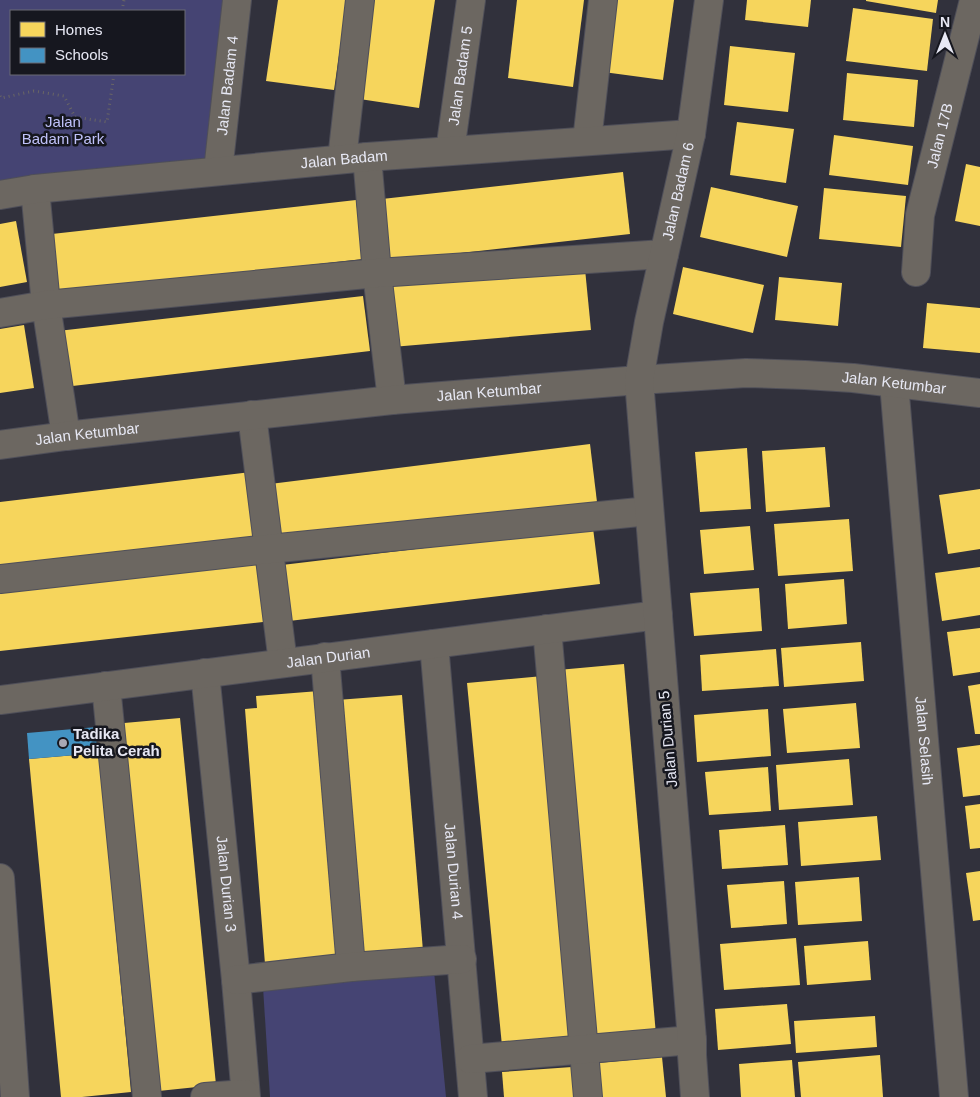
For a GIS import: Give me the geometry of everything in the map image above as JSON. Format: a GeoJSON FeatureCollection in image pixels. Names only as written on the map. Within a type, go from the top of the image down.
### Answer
{"type":"FeatureCollection","features":[{"type":"Feature","properties":{"kind":"street","name":"Jalan Badam 4"},"geometry":{"type":"LineString","coordinates":[[218,171],[237,0]]}},
{"type":"Feature","properties":{"kind":"street"},"geometry":{"type":"LineString","coordinates":[[360,0],[354,158],[377,272],[392,400]]}},
{"type":"Feature","properties":{"kind":"street","name":"Jalan Badam 5"},"geometry":{"type":"LineString","coordinates":[[450,151],[471,0]]}},
{"type":"Feature","properties":{"kind":"street"},"geometry":{"type":"LineString","coordinates":[[587,141],[603,0]]}},
{"type":"Feature","properties":{"kind":"street","name":"Jalan Badam 6"},"geometry":{"type":"LineString","coordinates":[[639,380],[649,322],[691,134],[709,0]]}},
{"type":"Feature","properties":{"kind":"street","name":"Jalan 17B"},"geometry":{"type":"LineString","coordinates":[[916,272],[920,215],[974,0]]}},
{"type":"Feature","properties":{"kind":"street","name":"Jalan Badam"},"geometry":{"type":"LineString","coordinates":[[0,195],[35,189],[354,158],[691,134]]}},
{"type":"Feature","properties":{"kind":"street"},"geometry":{"type":"LineString","coordinates":[[35,189],[46,305],[66,436]]}},
{"type":"Feature","properties":{"kind":"street"},"geometry":{"type":"LineString","coordinates":[[0,312],[46,305],[377,272],[664,254]]}},
{"type":"Feature","properties":{"kind":"street","name":"Jalan Ketumbar"},"geometry":{"type":"LineString","coordinates":[[0,445],[392,400],[746,373],[853,378],[980,392]]}},
{"type":"Feature","properties":{"kind":"street","name":"Jalan Durian 5"},"geometry":{"type":"LineString","coordinates":[[639,380],[696,1097]]}},
{"type":"Feature","properties":{"kind":"street","name":"Jalan Selasih"},"geometry":{"type":"LineString","coordinates":[[894,383],[954,1097]]}},
{"type":"Feature","properties":{"kind":"street"},"geometry":{"type":"LineString","coordinates":[[252,415],[283,663]]}},
{"type":"Feature","properties":{"kind":"street"},"geometry":{"type":"LineString","coordinates":[[0,579],[269,549],[649,511]]}},
{"type":"Feature","properties":{"kind":"street","name":"Jalan Durian"},"geometry":{"type":"LineString","coordinates":[[0,700],[658,614]]}},
{"type":"Feature","properties":{"kind":"street"},"geometry":{"type":"LineString","coordinates":[[547,629],[588,1097]]}},
{"type":"Feature","properties":{"kind":"street","name":"Jalan Durian 4"},"geometry":{"type":"LineString","coordinates":[[434,644],[473,1097]]}},
{"type":"Feature","properties":{"kind":"street"},"geometry":{"type":"LineString","coordinates":[[325,657],[351,967]]}},
{"type":"Feature","properties":{"kind":"street","name":"Jalan Durian 3"},"geometry":{"type":"LineString","coordinates":[[205,673],[246,1096]]}},
{"type":"Feature","properties":{"kind":"street"},"geometry":{"type":"LineString","coordinates":[[106,686],[147,1097]]}},
{"type":"Feature","properties":{"kind":"street"},"geometry":{"type":"LineString","coordinates":[[0,878],[16,1097]]}},
{"type":"Feature","properties":{"kind":"street"},"geometry":{"type":"LineString","coordinates":[[236,980],[351,967],[462,959]]}},
{"type":"Feature","properties":{"kind":"street"},"geometry":{"type":"LineString","coordinates":[[470,1059],[692,1040]]}},
{"type":"Feature","properties":{"kind":"street"},"geometry":{"type":"LineString","coordinates":[[205,1097],[246,1096]]}},
{"type":"Feature","properties":{"kind":"path"},"geometry":{"type":"LineString","coordinates":[[0,96],[1,98],[34,91],[64,96],[75,116],[108,122],[114,75]]}},
{"type":"Feature","properties":{"kind":"green space","name":"Jalan Badam Park"},"geometry":{"type":"Polygon","coordinates":[[[0,0],[237,0],[218,171],[0,194],[0,0]]]}},
{"type":"Feature","properties":{"kind":"green space"},"geometry":{"type":"Polygon","coordinates":[[[434,971],[446,1097],[270,1097],[263,987],[434,971]]]}},
{"type":"Feature","properties":{"kind":"building: Homes"},"geometry":{"type":"Polygon","coordinates":[[[278,0],[347,0],[334,90],[266,81],[278,0]]]}},
{"type":"Feature","properties":{"kind":"building: Homes"},"geometry":{"type":"Polygon","coordinates":[[[367,0],[435,0],[419,108],[353,98],[367,0]]]}},
{"type":"Feature","properties":{"kind":"building: Homes"},"geometry":{"type":"Polygon","coordinates":[[[517,0],[584,0],[573,87],[508,78],[517,0]]]}},
{"type":"Feature","properties":{"kind":"building: Homes"},"geometry":{"type":"Polygon","coordinates":[[[605,0],[674,0],[663,80],[596,71],[605,0]]]}},
{"type":"Feature","properties":{"kind":"building: Homes"},"geometry":{"type":"Polygon","coordinates":[[[747,0],[811,0],[808,27],[745,20],[747,0]]]}},
{"type":"Feature","properties":{"kind":"building: Homes"},"geometry":{"type":"Polygon","coordinates":[[[866,0],[938,0],[936,13],[866,0]]]}},
{"type":"Feature","properties":{"kind":"building: Homes"},"geometry":{"type":"Polygon","coordinates":[[[853,8],[933,19],[927,71],[846,61],[853,8]]]}},
{"type":"Feature","properties":{"kind":"building: Homes"},"geometry":{"type":"Polygon","coordinates":[[[730,46],[795,53],[788,112],[724,105],[730,46]]]}},
{"type":"Feature","properties":{"kind":"building: Homes"},"geometry":{"type":"Polygon","coordinates":[[[847,73],[918,80],[914,127],[843,120],[847,73]]]}},
{"type":"Feature","properties":{"kind":"building: Homes"},"geometry":{"type":"Polygon","coordinates":[[[737,122],[794,129],[786,183],[730,175],[737,122]]]}},
{"type":"Feature","properties":{"kind":"building: Homes"},"geometry":{"type":"Polygon","coordinates":[[[834,135],[913,146],[908,185],[829,175],[834,135]]]}},
{"type":"Feature","properties":{"kind":"building: Homes"},"geometry":{"type":"Polygon","coordinates":[[[966,164],[980,167],[980,226],[955,221],[966,164]]]}},
{"type":"Feature","properties":{"kind":"building: Homes"},"geometry":{"type":"Polygon","coordinates":[[[623,172],[630,234],[389,261],[382,199],[623,172]]]}},
{"type":"Feature","properties":{"kind":"building: Homes"},"geometry":{"type":"Polygon","coordinates":[[[711,187],[798,206],[787,257],[700,237],[711,187]]]}},
{"type":"Feature","properties":{"kind":"building: Homes"},"geometry":{"type":"Polygon","coordinates":[[[824,188],[906,196],[901,247],[819,239],[824,188]]]}},
{"type":"Feature","properties":{"kind":"building: Homes"},"geometry":{"type":"Polygon","coordinates":[[[356,200],[363,259],[49,294],[43,235],[356,200]]]}},
{"type":"Feature","properties":{"kind":"building: Homes"},"geometry":{"type":"Polygon","coordinates":[[[16,221],[27,282],[0,287],[0,224],[16,221]]]}},
{"type":"Feature","properties":{"kind":"building: Homes"},"geometry":{"type":"Polygon","coordinates":[[[683,267],[764,285],[753,333],[673,314],[683,267]]]}},
{"type":"Feature","properties":{"kind":"building: Homes"},"geometry":{"type":"Polygon","coordinates":[[[585,269],[591,330],[392,347],[387,286],[585,269]]]}},
{"type":"Feature","properties":{"kind":"building: Homes"},"geometry":{"type":"Polygon","coordinates":[[[779,277],[842,283],[838,326],[775,320],[779,277]]]}},
{"type":"Feature","properties":{"kind":"building: Homes"},"geometry":{"type":"Polygon","coordinates":[[[363,296],[370,351],[64,387],[58,331],[363,296]]]}},
{"type":"Feature","properties":{"kind":"building: Homes"},"geometry":{"type":"Polygon","coordinates":[[[927,303],[980,308],[980,353],[923,348],[927,303]]]}},
{"type":"Feature","properties":{"kind":"building: Homes"},"geometry":{"type":"Polygon","coordinates":[[[24,325],[34,388],[0,393],[0,329],[24,325]]]}},
{"type":"Feature","properties":{"kind":"building: Homes"},"geometry":{"type":"Polygon","coordinates":[[[590,444],[597,502],[278,542],[270,484],[590,444]]]}},
{"type":"Feature","properties":{"kind":"building: Homes"},"geometry":{"type":"Polygon","coordinates":[[[825,447],[830,507],[766,512],[762,451],[825,447]]]}},
{"type":"Feature","properties":{"kind":"building: Homes"},"geometry":{"type":"Polygon","coordinates":[[[747,448],[751,509],[700,512],[695,452],[747,448]]]}},
{"type":"Feature","properties":{"kind":"building: Homes"},"geometry":{"type":"Polygon","coordinates":[[[251,472],[259,541],[0,571],[0,502],[251,472]]]}},
{"type":"Feature","properties":{"kind":"building: Homes"},"geometry":{"type":"Polygon","coordinates":[[[980,489],[980,549],[948,554],[939,495],[980,489]]]}},
{"type":"Feature","properties":{"kind":"building: Homes"},"geometry":{"type":"Polygon","coordinates":[[[849,519],[853,571],[778,576],[774,524],[849,519]]]}},
{"type":"Feature","properties":{"kind":"building: Homes"},"geometry":{"type":"Polygon","coordinates":[[[750,526],[754,570],[704,574],[700,530],[750,526]]]}},
{"type":"Feature","properties":{"kind":"building: Homes"},"geometry":{"type":"Polygon","coordinates":[[[593,528],[600,584],[289,621],[282,565],[593,528]]]}},
{"type":"Feature","properties":{"kind":"building: Homes"},"geometry":{"type":"Polygon","coordinates":[[[265,563],[272,621],[0,651],[0,592],[265,563]]]}},
{"type":"Feature","properties":{"kind":"building: Homes"},"geometry":{"type":"Polygon","coordinates":[[[980,567],[980,615],[942,621],[935,573],[980,567]]]}},
{"type":"Feature","properties":{"kind":"building: Homes"},"geometry":{"type":"Polygon","coordinates":[[[844,579],[847,624],[788,629],[785,584],[844,579]]]}},
{"type":"Feature","properties":{"kind":"building: Homes"},"geometry":{"type":"Polygon","coordinates":[[[759,588],[762,631],[694,636],[690,593],[759,588]]]}},
{"type":"Feature","properties":{"kind":"building: Homes"},"geometry":{"type":"Polygon","coordinates":[[[980,628],[980,672],[953,676],[947,632],[980,628]]]}},
{"type":"Feature","properties":{"kind":"building: Homes"},"geometry":{"type":"Polygon","coordinates":[[[861,642],[864,681],[784,687],[781,648],[861,642]]]}},
{"type":"Feature","properties":{"kind":"building: Homes"},"geometry":{"type":"Polygon","coordinates":[[[776,649],[779,686],[702,691],[700,655],[776,649]]]}},
{"type":"Feature","properties":{"kind":"building: Homes"},"geometry":{"type":"Polygon","coordinates":[[[624,664],[656,1035],[590,1041],[558,670],[624,664]]]}},
{"type":"Feature","properties":{"kind":"building: Homes"},"geometry":{"type":"Polygon","coordinates":[[[543,676],[578,1039],[502,1046],[467,683],[543,676]]]}},
{"type":"Feature","properties":{"kind":"building: Homes"},"geometry":{"type":"Polygon","coordinates":[[[980,684],[980,734],[975,734],[968,686],[980,684]]]}},
{"type":"Feature","properties":{"kind":"building: Homes"},"geometry":{"type":"Polygon","coordinates":[[[319,691],[340,958],[265,964],[245,709],[257,708],[256,696],[319,691]]]}},
{"type":"Feature","properties":{"kind":"building: Homes"},"geometry":{"type":"Polygon","coordinates":[[[402,695],[423,951],[358,957],[337,700],[402,695]]]}},
{"type":"Feature","properties":{"kind":"building: Homes"},"geometry":{"type":"Polygon","coordinates":[[[856,703],[860,748],[787,753],[783,709],[856,703]]]}},
{"type":"Feature","properties":{"kind":"building: Homes"},"geometry":{"type":"Polygon","coordinates":[[[768,709],[771,756],[697,762],[694,715],[768,709]]]}},
{"type":"Feature","properties":{"kind":"building: Homes"},"geometry":{"type":"Polygon","coordinates":[[[180,718],[216,1085],[149,1092],[113,724],[180,718]]]}},
{"type":"Feature","properties":{"kind":"building: Homes"},"geometry":{"type":"Polygon","coordinates":[[[980,745],[980,795],[963,797],[957,748],[980,745]]]}},
{"type":"Feature","properties":{"kind":"building: Homes"},"geometry":{"type":"Polygon","coordinates":[[[99,753],[131,1092],[61,1097],[29,759],[99,753]]]}},
{"type":"Feature","properties":{"kind":"building: Homes"},"geometry":{"type":"Polygon","coordinates":[[[849,759],[853,805],[779,810],[776,765],[849,759]]]}},
{"type":"Feature","properties":{"kind":"building: Homes"},"geometry":{"type":"Polygon","coordinates":[[[768,767],[771,811],[709,815],[705,772],[768,767]]]}},
{"type":"Feature","properties":{"kind":"building: Homes"},"geometry":{"type":"Polygon","coordinates":[[[980,804],[980,848],[970,849],[965,806],[980,804]]]}},
{"type":"Feature","properties":{"kind":"building: Homes"},"geometry":{"type":"Polygon","coordinates":[[[877,816],[881,860],[801,866],[798,822],[877,816]]]}},
{"type":"Feature","properties":{"kind":"building: Homes"},"geometry":{"type":"Polygon","coordinates":[[[785,825],[788,865],[722,869],[719,830],[785,825]]]}},
{"type":"Feature","properties":{"kind":"building: Homes"},"geometry":{"type":"Polygon","coordinates":[[[980,871],[980,920],[973,921],[966,873],[980,871]]]}},
{"type":"Feature","properties":{"kind":"building: Homes"},"geometry":{"type":"Polygon","coordinates":[[[859,877],[862,921],[798,925],[795,882],[859,877]]]}},
{"type":"Feature","properties":{"kind":"building: Homes"},"geometry":{"type":"Polygon","coordinates":[[[784,881],[787,924],[731,928],[727,885],[784,881]]]}},
{"type":"Feature","properties":{"kind":"building: Homes"},"geometry":{"type":"Polygon","coordinates":[[[796,938],[800,985],[724,990],[720,944],[796,938]]]}},
{"type":"Feature","properties":{"kind":"building: Homes"},"geometry":{"type":"Polygon","coordinates":[[[868,941],[871,980],[807,985],[804,946],[868,941]]]}},
{"type":"Feature","properties":{"kind":"building: Homes"},"geometry":{"type":"Polygon","coordinates":[[[787,1004],[791,1044],[718,1050],[715,1009],[787,1004]]]}},
{"type":"Feature","properties":{"kind":"building: Homes"},"geometry":{"type":"Polygon","coordinates":[[[875,1016],[877,1047],[796,1053],[794,1021],[875,1016]]]}},
{"type":"Feature","properties":{"kind":"building: Homes"},"geometry":{"type":"Polygon","coordinates":[[[880,1055],[883,1097],[801,1097],[798,1062],[880,1055]]]}},
{"type":"Feature","properties":{"kind":"building: Homes"},"geometry":{"type":"Polygon","coordinates":[[[662,1057],[666,1097],[601,1097],[598,1063],[662,1057]]]}},
{"type":"Feature","properties":{"kind":"building: Homes"},"geometry":{"type":"Polygon","coordinates":[[[792,1060],[795,1097],[741,1097],[739,1064],[792,1060]]]}},
{"type":"Feature","properties":{"kind":"building: Homes"},"geometry":{"type":"Polygon","coordinates":[[[572,1067],[575,1097],[504,1097],[502,1072],[572,1067]]]}},
{"type":"Feature","properties":{"kind":"building: Schools","name":"Tadika Pelita Cerah"},"geometry":{"type":"Polygon","coordinates":[[[97,727],[99,753],[29,759],[27,733],[97,727]]]}},
{"type":"Feature","properties":{"kind":"place","name":"Tadika Pelita Cerah"},"geometry":{"type":"Point","coordinates":[63,743]}}]}
